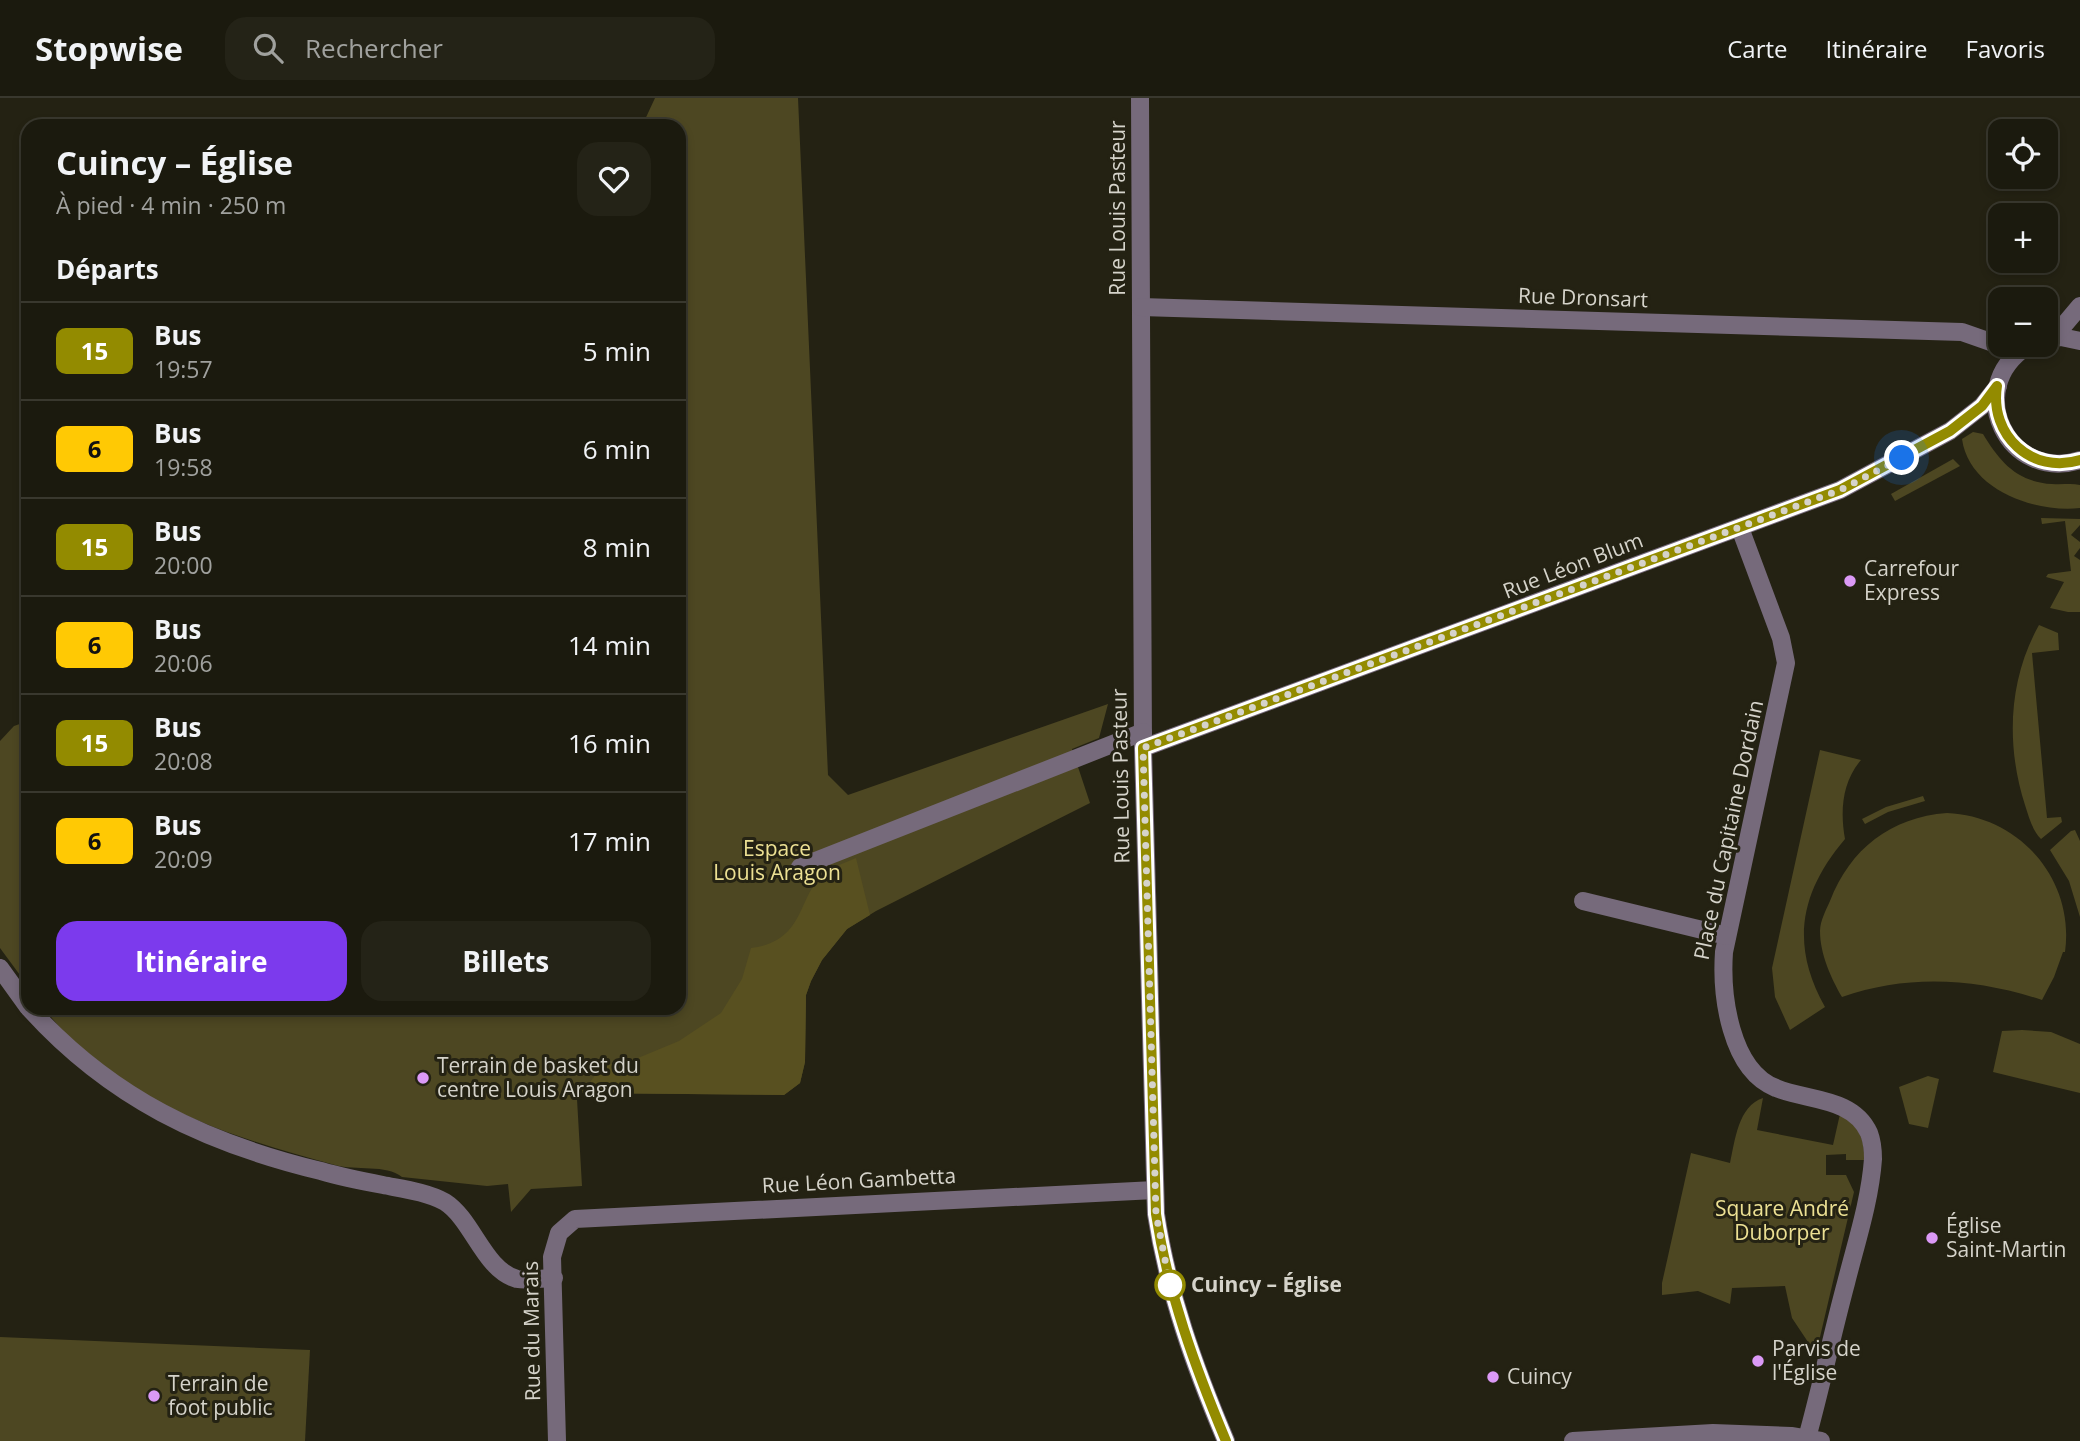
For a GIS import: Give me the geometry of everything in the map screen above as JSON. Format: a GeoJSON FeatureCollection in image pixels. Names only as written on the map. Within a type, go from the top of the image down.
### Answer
{"type":"FeatureCollection","features":[{"type":"Feature","properties":{"kind":"street","name":"Rue Louis Pasteur"},"geometry":{"type":"LineString","coordinates":[[1140,98],[1143,740],[1155,1190],[1160,1240],[1176,1308],[1226,1441]]}},
{"type":"Feature","properties":{"kind":"street"},"geometry":{"type":"LineString","coordinates":[[2058,329],[2080,306]]}},
{"type":"Feature","properties":{"kind":"street","name":"Rue Dronsart"},"geometry":{"type":"LineString","coordinates":[[1141,307],[1962,332],[1988,341]]}},
{"type":"Feature","properties":{"kind":"street"},"geometry":{"type":"LineString","coordinates":[[2058,338],[2080,341]]}},
{"type":"Feature","properties":{"kind":"street","name":"Rue Léon Blum"},"geometry":{"type":"LineString","coordinates":[[800,867],[1143,740],[1840,490],[1929,443],[1975,413],[1997,386],[2014,357]]}},
{"type":"Feature","properties":{"kind":"street"},"geometry":{"type":"LineString","coordinates":[[1997,386],[1997,416],[2005,434],[2018,449],[2035,459],[2055,464],[2080,460]]}},
{"type":"Feature","properties":{"kind":"street","name":"Place du Capitaine Dordain"},"geometry":{"type":"LineString","coordinates":[[1740,527],[1781,638],[1786,663],[1727,936],[1723,968],[1726,1010],[1748,1066],[1761,1079],[1776,1088],[1837,1105],[1853,1113],[1869,1132],[1873,1146],[1865,1208],[1814,1440]]}},
{"type":"Feature","properties":{"kind":"street"},"geometry":{"type":"LineString","coordinates":[[1583,901],[1727,936]]}},
{"type":"Feature","properties":{"kind":"street"},"geometry":{"type":"LineString","coordinates":[[0,968],[21,997]]}},
{"type":"Feature","properties":{"kind":"street"},"geometry":{"type":"LineString","coordinates":[[35,1015],[59,1041],[97,1073],[135,1098],[213,1138],[289,1164],[419,1193],[445,1202],[462,1217],[487,1255],[506,1273],[518,1279],[554,1278]]}},
{"type":"Feature","properties":{"kind":"street","name":"Rue Léon Gambetta"},"geometry":{"type":"LineString","coordinates":[[567,1224],[590,1216],[1155,1190]]}},
{"type":"Feature","properties":{"kind":"street","name":"Rue du Marais"},"geometry":{"type":"LineString","coordinates":[[557,1441],[552,1257],[559,1233],[567,1224]]}},
{"type":"Feature","properties":{"kind":"street"},"geometry":{"type":"LineString","coordinates":[[1573,1441],[1713,1433],[1814,1440]]}},
{"type":"Feature","properties":{"kind":"green space","name":"Espace Louis Aragon"},"geometry":{"type":"Polygon","coordinates":[[[655,98],[798,98],[828,775],[848,795],[1108,704],[1099,738],[1072,749],[1090,803],[876,911],[847,929],[822,960],[806,995],[805,1062],[800,1083],[784,1095],[582,1093],[577,1099],[582,1186],[531,1189],[511,1212],[508,1184],[487,1186],[402,1177],[388,1170],[343,1167],[255,1142],[215,1127],[138,1091],[103,1067],[72,1040],[50,1015],[686,1015],[686,119],[645,119],[655,98]]]}},
{"type":"Feature","properties":{"kind":"green space"},"geometry":{"type":"Polygon","coordinates":[[[1973,432],[1983,434],[2003,462],[2019,475],[2040,482],[2080,485],[2080,508],[2062,509],[2025,502],[1991,485],[1977,472],[1967,457],[1962,439],[1973,432]]]}},
{"type":"Feature","properties":{"kind":"green space"},"geometry":{"type":"Polygon","coordinates":[[[1953,459],[1960,466],[1895,501],[1891,494],[1953,459]]]}},
{"type":"Feature","properties":{"kind":"green space"},"geometry":{"type":"Polygon","coordinates":[[[2041,518],[2080,519],[2080,525],[2071,535],[2080,542],[2080,548],[2074,556],[2080,560],[2080,612],[2050,608],[2064,582],[2046,577],[2048,574],[2071,571],[2065,521],[2042,524],[2041,518]]]}},
{"type":"Feature","properties":{"kind":"green space"},"geometry":{"type":"Polygon","coordinates":[[[2039,625],[2058,633],[2059,650],[2032,653],[2047,818],[2061,817],[2062,822],[2041,839],[2033,827],[2025,805],[2013,737],[2013,714],[2021,668],[2039,625]]]}},
{"type":"Feature","properties":{"kind":"green space"},"geometry":{"type":"Polygon","coordinates":[[[21,724],[21,976],[0,948],[0,741],[14,726],[21,724]]]}},
{"type":"Feature","properties":{"kind":"green space"},"geometry":{"type":"Polygon","coordinates":[[[1820,750],[1861,760],[1846,787],[1843,818],[1845,839],[1818,879],[1805,920],[1807,962],[1825,1007],[1790,1030],[1775,997],[1772,968],[1820,750]]]}},
{"type":"Feature","properties":{"kind":"green space"},"geometry":{"type":"Polygon","coordinates":[[[1923,796],[1925,801],[1888,812],[1865,824],[1862,819],[1886,807],[1923,796]]]}},
{"type":"Feature","properties":{"kind":"green space"},"geometry":{"type":"Polygon","coordinates":[[[1947,813],[1973,817],[1998,826],[2019,839],[2037,857],[2051,877],[2061,900],[2066,925],[2065,952],[2042,1000],[1992,987],[1942,982],[1892,985],[1842,997],[1827,966],[1820,931],[1838,882],[1861,851],[1875,839],[1908,821],[1947,813]]]}},
{"type":"Feature","properties":{"kind":"green space"},"geometry":{"type":"Polygon","coordinates":[[[2075,830],[2080,841],[2080,917],[2069,881],[2050,850],[2075,830]]]}},
{"type":"Feature","properties":{"kind":"green space"},"geometry":{"type":"Polygon","coordinates":[[[2002,1031],[2051,1032],[2080,1044],[2080,1093],[1993,1072],[2002,1031]]]}},
{"type":"Feature","properties":{"kind":"green space"},"geometry":{"type":"Polygon","coordinates":[[[1928,1076],[1939,1079],[1928,1128],[1909,1124],[1899,1087],[1928,1076]]]}},
{"type":"Feature","properties":{"kind":"green space","name":"Square André Duborper"},"geometry":{"type":"Polygon","coordinates":[[[1763,1098],[1757,1130],[1833,1145],[1840,1114],[1856,1128],[1863,1145],[1864,1160],[1846,1160],[1846,1154],[1826,1155],[1826,1175],[1846,1175],[1854,1192],[1816,1354],[1792,1318],[1785,1286],[1732,1288],[1730,1304],[1698,1291],[1662,1295],[1662,1283],[1691,1153],[1730,1163],[1743,1116],[1748,1108],[1763,1098]]]}},
{"type":"Feature","properties":{"kind":"green space","name":"Terrain de foot public"},"geometry":{"type":"Polygon","coordinates":[[[0,1337],[310,1350],[305,1441],[0,1441],[0,1337]]]}},
{"type":"Feature","properties":{"kind":"shaded area"},"geometry":{"type":"Polygon","coordinates":[[[856,858],[870,915],[847,929],[822,960],[811,981],[806,995],[805,1062],[800,1083],[784,1095],[582,1093],[602,1066],[638,1058],[679,1041],[721,1013],[742,979],[751,948],[770,943],[784,935],[794,924],[812,889],[820,880],[831,874],[832,868],[856,858]]]}},
{"type":"Feature","properties":{"kind":"bus line","name":"15"},"geometry":{"type":"LineString","coordinates":[[1226,1441],[1176,1308],[1156,1214],[1143,748],[1840,490],[1865,479],[1950,431],[1982,406],[1997,386],[1997,416],[2005,434],[2018,449],[2035,459],[2055,464],[2080,460]]}},
{"type":"Feature","properties":{"kind":"place","name":"Carrefour Express"},"geometry":{"type":"Point","coordinates":[1850,581]}},
{"type":"Feature","properties":{"kind":"place","name":"Terrain de basket du centre Louis Aragon"},"geometry":{"type":"Point","coordinates":[423,1078]}},
{"type":"Feature","properties":{"kind":"place","name":"Église Saint-Martin"},"geometry":{"type":"Point","coordinates":[1932,1238]}},
{"type":"Feature","properties":{"kind":"place","name":"Cuincy – Église"},"geometry":{"type":"Point","coordinates":[1170,1285]}},
{"type":"Feature","properties":{"kind":"place","name":"Parvis de l'Église"},"geometry":{"type":"Point","coordinates":[1758,1361]}},
{"type":"Feature","properties":{"kind":"place","name":"Cuincy"},"geometry":{"type":"Point","coordinates":[1493,1377]}},
{"type":"Feature","properties":{"kind":"place","name":"Terrain de foot public"},"geometry":{"type":"Point","coordinates":[154,1396]}},
{"type":"Feature","properties":{"kind":"route"},"geometry":{"type":"LineString","coordinates":[[1170,1285],[1156,1214],[1143,748],[1840,490],[1902,458]]}}]}
